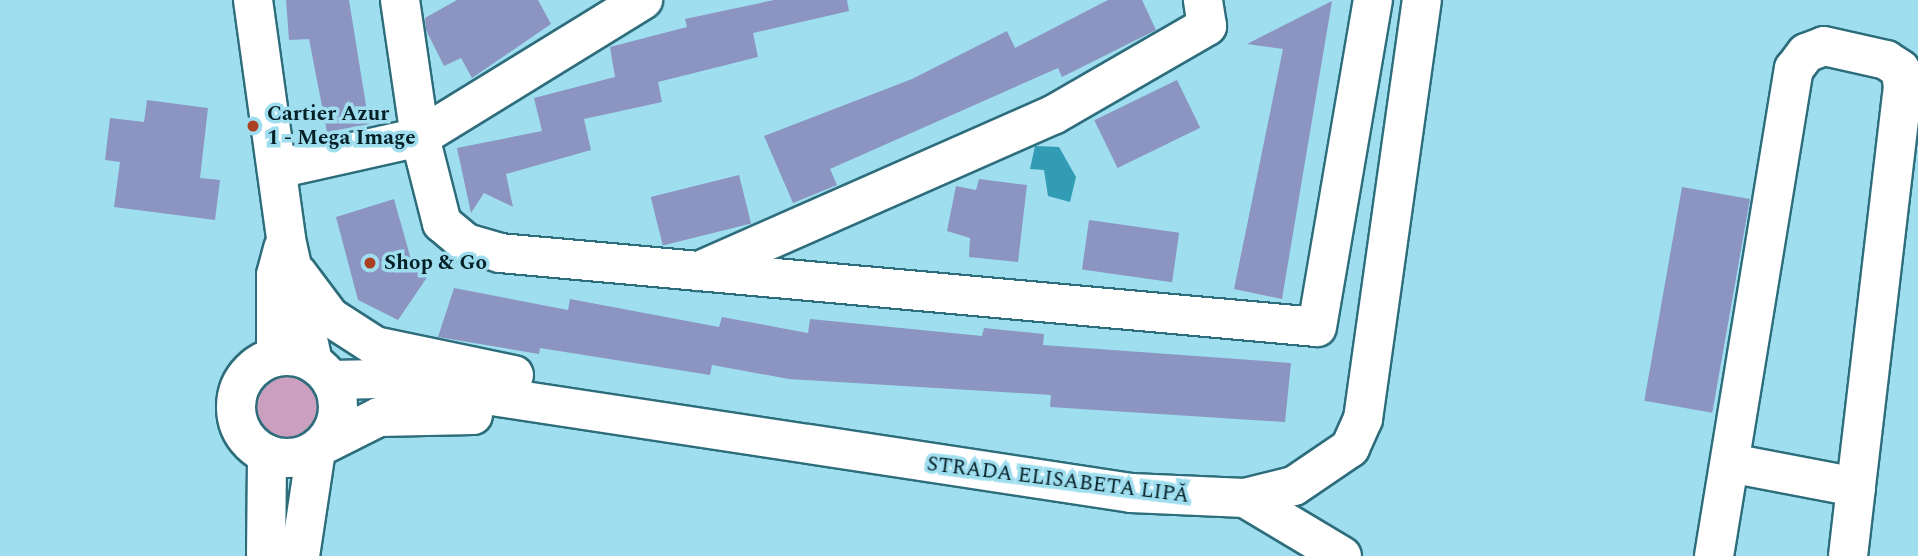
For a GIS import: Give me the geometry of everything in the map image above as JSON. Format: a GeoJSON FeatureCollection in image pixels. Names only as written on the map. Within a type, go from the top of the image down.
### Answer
{"type":"FeatureCollection","features":[{"type":"Feature","properties":{"kind":"street"},"geometry":{"type":"LineString","coordinates":[[253,0],[291,256],[322,371],[338,414],[320,447],[300,556]]}},
{"type":"Feature","properties":{"kind":"street"},"geometry":{"type":"LineString","coordinates":[[400,0],[420,137],[442,223],[466,243],[500,253],[1317,327],[1373,0]]}},
{"type":"Feature","properties":{"kind":"street"},"geometry":{"type":"LineString","coordinates":[[277,169],[420,137],[643,0]]}},
{"type":"Feature","properties":{"kind":"street"},"geometry":{"type":"LineString","coordinates":[[697,272],[1053,115],[1207,26],[1203,0]]}},
{"type":"Feature","properties":{"kind":"street","name":"STRADA ELISABETA LIPĂ"},"geometry":{"type":"LineString","coordinates":[[322,371],[1038,483],[1245,498],[1323,472],[1350,448],[1363,419],[1422,0]]}},
{"type":"Feature","properties":{"kind":"street"},"geometry":{"type":"LineString","coordinates":[[1714,556],[1794,68],[1806,53],[1824,46],[1886,60],[1900,69],[1903,86],[1848,556]]}},
{"type":"Feature","properties":{"kind":"street"},"geometry":{"type":"LineString","coordinates":[[276,356],[276,275],[291,256]]}},
{"type":"Feature","properties":{"kind":"street"},"geometry":{"type":"LineString","coordinates":[[291,256],[330,317],[375,346],[701,412],[719,434]]}},
{"type":"Feature","properties":{"kind":"street"},"geometry":{"type":"LineString","coordinates":[[276,356],[322,371]]}},
{"type":"Feature","properties":{"kind":"street"},"geometry":{"type":"LineString","coordinates":[[276,356],[249,373],[236,402],[243,433],[267,454],[284,459],[320,447]]}},
{"type":"Feature","properties":{"kind":"street","name":"STRADA ELISABETA LIPĂ"},"geometry":{"type":"LineString","coordinates":[[320,447],[379,417],[425,412],[667,445],[719,434]]}},
{"type":"Feature","properties":{"kind":"street"},"geometry":{"type":"LineString","coordinates":[[267,454],[267,556]]}},
{"type":"Feature","properties":{"kind":"street"},"geometry":{"type":"LineString","coordinates":[[1730,463],[1856,487]]}},
{"type":"Feature","properties":{"kind":"street"},"geometry":{"type":"LineString","coordinates":[[1245,498],[1342,556]]}},
{"type":"Feature","properties":{"kind":"shaded area"},"geometry":{"type":"Polygon","coordinates":[[[287,374],[300,377],[310,384],[317,394],[320,407],[317,420],[310,430],[300,437],[287,440],[274,437],[264,430],[257,420],[254,407],[257,394],[264,384],[274,377],[287,374]]]}},
{"type":"Feature","properties":{"kind":"water"},"geometry":{"type":"Polygon","coordinates":[[[1035,146],[1059,147],[1076,177],[1070,202],[1048,196],[1044,170],[1030,169],[1035,146]]]}},
{"type":"Feature","properties":{"kind":"building"},"geometry":{"type":"Polygon","coordinates":[[[286,0],[349,0],[369,124],[327,132],[309,39],[289,40],[286,0]]]}},
{"type":"Feature","properties":{"kind":"building"},"geometry":{"type":"Polygon","coordinates":[[[457,0],[538,0],[551,24],[472,78],[461,58],[444,66],[426,30],[425,18],[457,0]]]}},
{"type":"Feature","properties":{"kind":"building"},"geometry":{"type":"Polygon","coordinates":[[[774,0],[847,0],[849,11],[753,33],[758,57],[658,82],[662,102],[584,119],[591,150],[506,174],[513,207],[484,193],[471,213],[457,148],[542,131],[534,98],[615,77],[610,47],[687,27],[685,19],[774,0]]]}},
{"type":"Feature","properties":{"kind":"building"},"geometry":{"type":"Polygon","coordinates":[[[1108,0],[1142,0],[1156,30],[1062,77],[1058,68],[830,169],[837,185],[793,203],[764,136],[912,79],[1007,31],[1015,48],[1108,0]]]}},
{"type":"Feature","properties":{"kind":"building"},"geometry":{"type":"Polygon","coordinates":[[[1332,1],[1282,299],[1234,289],[1283,49],[1247,44],[1332,1]]]}},
{"type":"Feature","properties":{"kind":"building"},"geometry":{"type":"Polygon","coordinates":[[[1177,80],[1200,128],[1118,168],[1094,120],[1177,80]]]}},
{"type":"Feature","properties":{"kind":"building"},"geometry":{"type":"Polygon","coordinates":[[[147,100],[208,108],[200,178],[220,180],[215,220],[114,207],[120,162],[105,160],[110,118],[144,122],[147,100]]]}},
{"type":"Feature","properties":{"kind":"building"},"geometry":{"type":"Polygon","coordinates":[[[739,175],[751,224],[663,246],[651,197],[739,175]]]}},
{"type":"Feature","properties":{"kind":"building"},"geometry":{"type":"Polygon","coordinates":[[[979,179],[1027,185],[1018,262],[969,257],[970,238],[947,231],[956,186],[976,190],[979,179]]]}},
{"type":"Feature","properties":{"kind":"building"},"geometry":{"type":"Polygon","coordinates":[[[1682,187],[1750,199],[1712,413],[1644,401],[1682,187]]]}},
{"type":"Feature","properties":{"kind":"building"},"geometry":{"type":"Polygon","coordinates":[[[394,199],[412,263],[430,273],[398,320],[358,300],[336,217],[394,199]]]}},
{"type":"Feature","properties":{"kind":"building"},"geometry":{"type":"Polygon","coordinates":[[[1089,220],[1179,233],[1172,282],[1082,270],[1089,220]]]}},
{"type":"Feature","properties":{"kind":"building"},"geometry":{"type":"Polygon","coordinates":[[[454,288],[568,310],[570,299],[719,327],[722,317],[808,333],[810,319],[982,336],[984,328],[1044,334],[1043,345],[1291,363],[1285,422],[1050,407],[1051,395],[789,379],[712,365],[710,375],[540,348],[539,354],[438,337],[454,288]]]}},
{"type":"Feature","properties":{"kind":"place","name":"Cartier Azur 1 - Mega Image"},"geometry":{"type":"Point","coordinates":[253,126]}},
{"type":"Feature","properties":{"kind":"place","name":"Shop & Go"},"geometry":{"type":"Point","coordinates":[370,263]}}]}
